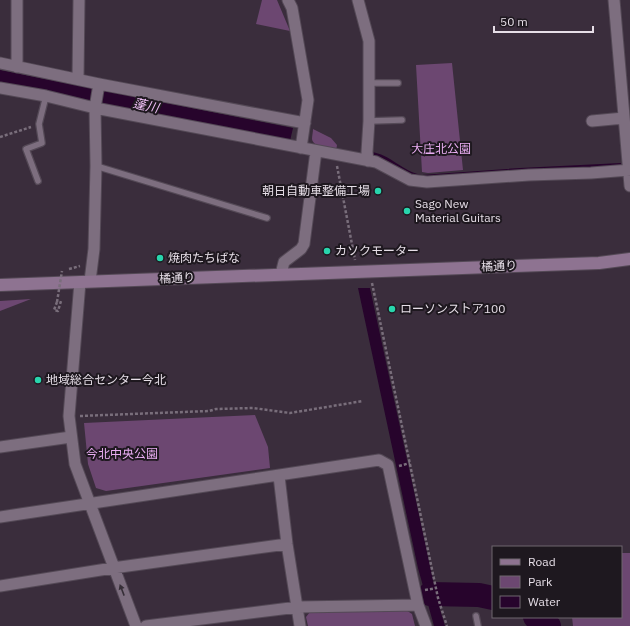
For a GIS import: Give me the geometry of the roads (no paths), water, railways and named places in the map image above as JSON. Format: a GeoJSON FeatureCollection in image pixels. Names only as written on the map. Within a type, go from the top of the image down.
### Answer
{"type":"FeatureCollection","features":[{"type":"Feature","properties":{"kind":"street"},"geometry":{"type":"LineString","coordinates":[[17,0],[17,67]]}},
{"type":"Feature","properties":{"kind":"street"},"geometry":{"type":"LineString","coordinates":[[78,80],[79,0]]}},
{"type":"Feature","properties":{"kind":"street"},"geometry":{"type":"LineString","coordinates":[[288,0],[292,8],[308,100],[302,148]]}},
{"type":"Feature","properties":{"kind":"street"},"geometry":{"type":"LineString","coordinates":[[358,0],[369,40],[368,157]]}},
{"type":"Feature","properties":{"kind":"street"},"geometry":{"type":"LineString","coordinates":[[614,0],[630,186]]}},
{"type":"Feature","properties":{"kind":"street"},"geometry":{"type":"LineString","coordinates":[[0,63],[99,86],[305,123]]}},
{"type":"Feature","properties":{"kind":"street"},"geometry":{"type":"LineString","coordinates":[[99,86],[95,106],[96,166],[94,249],[85,282],[71,437],[75,464],[136,626]]}},
{"type":"Feature","properties":{"kind":"street"},"geometry":{"type":"LineString","coordinates":[[0,88],[335,155],[368,157],[410,180],[427,182],[629,170]]}},
{"type":"Feature","properties":{"kind":"street"},"geometry":{"type":"LineString","coordinates":[[592,121],[624,118]]}},
{"type":"Feature","properties":{"kind":"street"},"geometry":{"type":"LineString","coordinates":[[281,274],[284,262],[301,249],[304,244],[316,151]]}},
{"type":"Feature","properties":{"kind":"street","name":"橘通り"},"geometry":{"type":"LineString","coordinates":[[0,285],[281,274],[355,267],[369,271],[599,263],[630,259]]}},
{"type":"Feature","properties":{"kind":"street"},"geometry":{"type":"LineString","coordinates":[[0,447],[71,437]]}},
{"type":"Feature","properties":{"kind":"street"},"geometry":{"type":"LineString","coordinates":[[0,517],[379,460],[388,466],[418,605],[426,626]]}},
{"type":"Feature","properties":{"kind":"street"},"geometry":{"type":"LineString","coordinates":[[279,476],[287,544],[300,626]]}},
{"type":"Feature","properties":{"kind":"street"},"geometry":{"type":"LineString","coordinates":[[0,586],[113,568],[287,544]]}},
{"type":"Feature","properties":{"kind":"street"},"geometry":{"type":"LineString","coordinates":[[146,626],[298,607],[418,605]]}},
{"type":"Feature","properties":{"kind":"lane"},"geometry":{"type":"LineString","coordinates":[[369,83],[398,83]]}},
{"type":"Feature","properties":{"kind":"lane"},"geometry":{"type":"LineString","coordinates":[[38,181],[26,149],[42,143],[39,124],[46,96]]}},
{"type":"Feature","properties":{"kind":"lane"},"geometry":{"type":"LineString","coordinates":[[369,121],[402,120]]}},
{"type":"Feature","properties":{"kind":"lane"},"geometry":{"type":"LineString","coordinates":[[96,166],[267,218]]}},
{"type":"Feature","properties":{"kind":"lane"},"geometry":{"type":"LineString","coordinates":[[476,616],[478,626]]}},
{"type":"Feature","properties":{"kind":"water","name":"蓬川"},"geometry":{"type":"Polygon","coordinates":[[[0,70],[293,128],[290,141],[0,84],[0,70]]]}},
{"type":"Feature","properties":{"kind":"water"},"geometry":{"type":"Polygon","coordinates":[[[371,152],[378,153],[415,173],[422,175],[621,163],[620,167],[425,179],[408,174],[380,157],[375,155],[371,158],[363,154],[371,152]]]}},
{"type":"Feature","properties":{"kind":"water"},"geometry":{"type":"Polygon","coordinates":[[[358,288],[370,288],[438,603],[445,626],[434,626],[418,568],[358,288]]]}},
{"type":"Feature","properties":{"kind":"waterway"},"geometry":{"type":"LineString","coordinates":[[430,594],[479,595],[492,598]]}},
{"type":"Feature","properties":{"kind":"waterway"},"geometry":{"type":"LineString","coordinates":[[537,618],[549,626]]}},
{"type":"Feature","properties":{"kind":"place","name":"朝日自動車整備工場"},"geometry":{"type":"Point","coordinates":[378,191]}},
{"type":"Feature","properties":{"kind":"place","name":"Sago New Material Guitars"},"geometry":{"type":"Point","coordinates":[407,211]}},
{"type":"Feature","properties":{"kind":"place","name":"カソクモーター"},"geometry":{"type":"Point","coordinates":[327,251]}},
{"type":"Feature","properties":{"kind":"place","name":"焼肉たちばな"},"geometry":{"type":"Point","coordinates":[160,258]}},
{"type":"Feature","properties":{"kind":"place","name":"ローソンストア100"},"geometry":{"type":"Point","coordinates":[392,309]}},
{"type":"Feature","properties":{"kind":"place","name":"地域総合センター今北"},"geometry":{"type":"Point","coordinates":[38,380]}},
{"type":"Feature","properties":{"kind":"park label","name":"大庄北公園"},"geometry":{"type":"Point","coordinates":[441,149]}},
{"type":"Feature","properties":{"kind":"park label","name":"今北中央公園"},"geometry":{"type":"Point","coordinates":[122,454]}}]}
